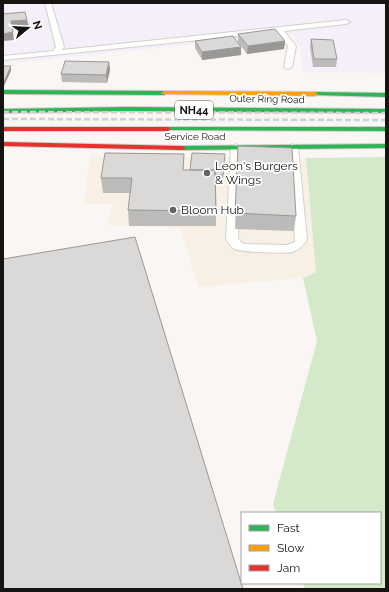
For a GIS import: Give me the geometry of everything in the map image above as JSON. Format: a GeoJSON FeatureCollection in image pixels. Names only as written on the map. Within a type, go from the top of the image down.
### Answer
{"type":"FeatureCollection","features":[{"type":"Feature","properties":{"kind":"main road"},"geometry":{"type":"LineString","coordinates":[[3,92],[386,95]]}},
{"type":"Feature","properties":{"kind":"main road","name":"Outer Ring Road"},"geometry":{"type":"LineString","coordinates":[[3,110],[128,109],[386,111]]}},
{"type":"Feature","properties":{"kind":"main road","name":"NH44"},"geometry":{"type":"LineString","coordinates":[[3,129],[386,129]]}},
{"type":"Feature","properties":{"kind":"main road","name":"Service Road"},"geometry":{"type":"LineString","coordinates":[[3,144],[236,147],[386,146]]}},
{"type":"Feature","properties":{"kind":"lane"},"geometry":{"type":"LineString","coordinates":[[48,3],[60,47],[55,53]]}},
{"type":"Feature","properties":{"kind":"lane"},"geometry":{"type":"LineString","coordinates":[[3,58],[346,22]]}},
{"type":"Feature","properties":{"kind":"lane"},"geometry":{"type":"LineString","coordinates":[[279,29],[292,46],[288,67]]}},
{"type":"Feature","properties":{"kind":"lane"},"geometry":{"type":"LineString","coordinates":[[236,147],[232,239],[238,246],[246,248],[289,249],[299,244],[301,240],[293,147]]}},
{"type":"Feature","properties":{"kind":"shaded area"},"geometry":{"type":"Polygon","coordinates":[[[3,3],[386,3],[386,73],[302,72],[300,47],[291,34],[3,64],[3,3]]]}},
{"type":"Feature","properties":{"kind":"shaded area"},"geometry":{"type":"Polygon","coordinates":[[[90,156],[306,158],[316,272],[303,278],[198,287],[181,228],[107,225],[112,204],[84,204],[90,156]]]}},
{"type":"Feature","properties":{"kind":"green space"},"geometry":{"type":"Polygon","coordinates":[[[386,157],[386,589],[305,589],[303,584],[381,584],[381,512],[276,512],[273,504],[317,341],[303,278],[316,272],[306,158],[386,157]]]}},
{"type":"Feature","properties":{"kind":"building"},"geometry":{"type":"Polygon","coordinates":[[[25,12],[27,20],[11,21],[13,32],[3,34],[3,14],[25,12]]]}},
{"type":"Feature","properties":{"kind":"building"},"geometry":{"type":"Polygon","coordinates":[[[275,29],[285,41],[248,46],[238,34],[275,29]]]}},
{"type":"Feature","properties":{"kind":"building"},"geometry":{"type":"Polygon","coordinates":[[[233,36],[241,47],[202,52],[195,41],[233,36]]]}},
{"type":"Feature","properties":{"kind":"building"},"geometry":{"type":"Polygon","coordinates":[[[311,39],[333,40],[337,59],[314,59],[311,39]]]}},
{"type":"Feature","properties":{"kind":"building"},"geometry":{"type":"Polygon","coordinates":[[[65,61],[109,62],[106,75],[61,74],[65,61]]]}},
{"type":"Feature","properties":{"kind":"building"},"geometry":{"type":"Polygon","coordinates":[[[3,66],[11,66],[4,82],[3,82],[3,66]]]}},
{"type":"Feature","properties":{"kind":"building"},"geometry":{"type":"Polygon","coordinates":[[[238,146],[292,148],[296,216],[235,213],[238,146]]]}},
{"type":"Feature","properties":{"kind":"building","name":"Bloom Hub"},"geometry":{"type":"Polygon","coordinates":[[[105,153],[184,154],[183,170],[215,170],[216,211],[128,210],[132,178],[101,178],[105,153]]]}},
{"type":"Feature","properties":{"kind":"building"},"geometry":{"type":"Polygon","coordinates":[[[192,153],[225,154],[223,175],[215,175],[215,170],[190,170],[192,153]]]}},
{"type":"Feature","properties":{"kind":"building"},"geometry":{"type":"Polygon","coordinates":[[[135,237],[243,589],[3,589],[3,259],[135,237]]]}},
{"type":"Feature","properties":{"kind":"railway"},"geometry":{"type":"LineString","coordinates":[[3,112],[386,113]]}},
{"type":"Feature","properties":{"kind":"railway"},"geometry":{"type":"LineString","coordinates":[[3,119],[386,120]]}},
{"type":"Feature","properties":{"kind":"traffic: fast"},"geometry":{"type":"LineString","coordinates":[[3,92],[164,93]]}},
{"type":"Feature","properties":{"kind":"traffic: fast"},"geometry":{"type":"LineString","coordinates":[[315,94],[386,95]]}},
{"type":"Feature","properties":{"kind":"traffic: fast"},"geometry":{"type":"LineString","coordinates":[[3,111],[128,109],[386,111]]}},
{"type":"Feature","properties":{"kind":"traffic: fast"},"geometry":{"type":"LineString","coordinates":[[168,129],[386,129]]}},
{"type":"Feature","properties":{"kind":"traffic: fast"},"geometry":{"type":"LineString","coordinates":[[182,148],[386,146]]}},
{"type":"Feature","properties":{"kind":"traffic: slow"},"geometry":{"type":"LineString","coordinates":[[164,93],[315,94]]}},
{"type":"Feature","properties":{"kind":"traffic: jam"},"geometry":{"type":"LineString","coordinates":[[3,129],[168,129]]}},
{"type":"Feature","properties":{"kind":"traffic: jam"},"geometry":{"type":"LineString","coordinates":[[3,144],[182,148]]}},
{"type":"Feature","properties":{"kind":"place","name":"Leon's Burgers & Wings"},"geometry":{"type":"Point","coordinates":[207,173]}},
{"type":"Feature","properties":{"kind":"place","name":"Bloom Hub"},"geometry":{"type":"Point","coordinates":[173,210]}}]}
